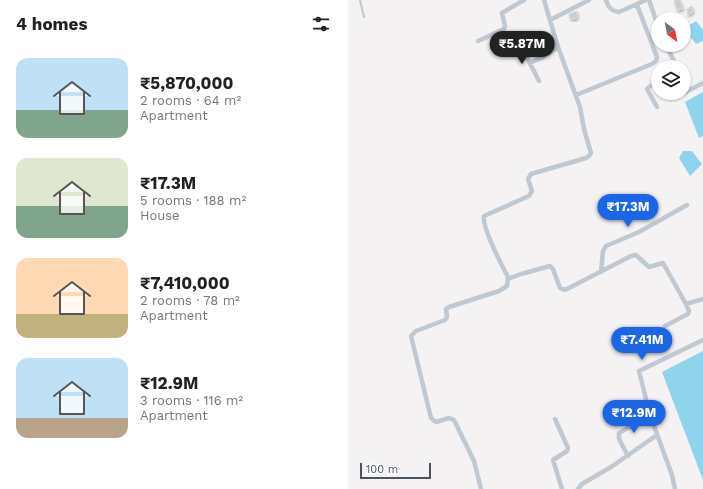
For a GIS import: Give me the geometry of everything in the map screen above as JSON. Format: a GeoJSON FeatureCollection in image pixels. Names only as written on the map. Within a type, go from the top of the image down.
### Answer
{"type":"FeatureCollection","features":[{"type":"Feature","properties":{"kind":"street"},"geometry":{"type":"LineString","coordinates":[[478,41],[504,29],[505,26],[502,13],[524,0]]}},
{"type":"Feature","properties":{"kind":"street"},"geometry":{"type":"LineString","coordinates":[[481,489],[474,461],[454,420],[449,418],[436,422],[431,418],[411,336],[416,331],[445,320],[447,317],[446,311],[448,308],[504,288],[508,283],[508,279],[486,229],[483,220],[484,216],[529,196],[532,191],[528,179],[531,174],[586,158],[590,155],[591,150],[585,134],[582,113],[558,47],[544,0]]}},
{"type":"Feature","properties":{"kind":"street"},"geometry":{"type":"LineString","coordinates":[[550,20],[589,0]]}},
{"type":"Feature","properties":{"kind":"street"},"geometry":{"type":"LineString","coordinates":[[606,0],[611,9],[619,12],[647,0],[652,12]]}},
{"type":"Feature","properties":{"kind":"street"},"geometry":{"type":"LineString","coordinates":[[576,95],[656,61],[657,57],[637,5]]}},
{"type":"Feature","properties":{"kind":"street"},"geometry":{"type":"LineString","coordinates":[[519,42],[539,81]]}},
{"type":"Feature","properties":{"kind":"street"},"geometry":{"type":"LineString","coordinates":[[530,63],[542,58],[558,47]]}},
{"type":"Feature","properties":{"kind":"street"},"geometry":{"type":"LineString","coordinates":[[691,89],[703,82]]}},
{"type":"Feature","properties":{"kind":"street"},"geometry":{"type":"LineString","coordinates":[[651,86],[647,89],[651,96]]}},
{"type":"Feature","properties":{"kind":"street"},"geometry":{"type":"LineString","coordinates":[[653,100],[657,107]]}},
{"type":"Feature","properties":{"kind":"street"},"geometry":{"type":"LineString","coordinates":[[601,272],[603,251],[606,246],[639,232],[687,205]]}},
{"type":"Feature","properties":{"kind":"street"},"geometry":{"type":"LineString","coordinates":[[508,279],[526,272],[550,266],[553,269],[560,288],[565,290],[634,254],[638,256],[648,267],[662,263],[686,304],[689,311],[688,314],[665,326]]}},
{"type":"Feature","properties":{"kind":"street"},"geometry":{"type":"LineString","coordinates":[[686,304],[703,299]]}},
{"type":"Feature","properties":{"kind":"street"},"geometry":{"type":"LineString","coordinates":[[674,489],[672,475],[650,415],[639,371],[703,340]]}},
{"type":"Feature","properties":{"kind":"street"},"geometry":{"type":"LineString","coordinates":[[628,456],[619,439],[619,433],[650,415]]}},
{"type":"Feature","properties":{"kind":"street"},"geometry":{"type":"LineString","coordinates":[[555,419],[568,448],[553,460],[562,489]]}},
{"type":"Feature","properties":{"kind":"street"},"geometry":{"type":"LineString","coordinates":[[578,489],[582,484],[628,456],[657,435]]}},
{"type":"Feature","properties":{"kind":"lane"},"geometry":{"type":"LineString","coordinates":[[360,0],[364,17]]}},
{"type":"Feature","properties":{"kind":"water"},"geometry":{"type":"Polygon","coordinates":[[[696,21],[703,30],[703,41],[696,44],[691,38],[691,24],[696,21]]]}},
{"type":"Feature","properties":{"kind":"water"},"geometry":{"type":"Polygon","coordinates":[[[703,92],[703,136],[699,138],[685,102],[703,92]]]}},
{"type":"Feature","properties":{"kind":"water"},"geometry":{"type":"Polygon","coordinates":[[[683,151],[692,151],[702,164],[690,176],[679,158],[683,151]]]}},
{"type":"Feature","properties":{"kind":"water"},"geometry":{"type":"Polygon","coordinates":[[[703,351],[703,480],[662,372],[703,351]]]}},
{"type":"Feature","properties":{"kind":"building"},"geometry":{"type":"Polygon","coordinates":[[[674,0],[680,0],[683,9],[677,10],[674,0]]]}},
{"type":"Feature","properties":{"kind":"building"},"geometry":{"type":"Polygon","coordinates":[[[692,6],[693,12],[688,12],[687,9],[692,6]]]}},
{"type":"Feature","properties":{"kind":"building"},"geometry":{"type":"Polygon","coordinates":[[[577,11],[577,18],[571,20],[569,14],[577,11]]]}}]}
